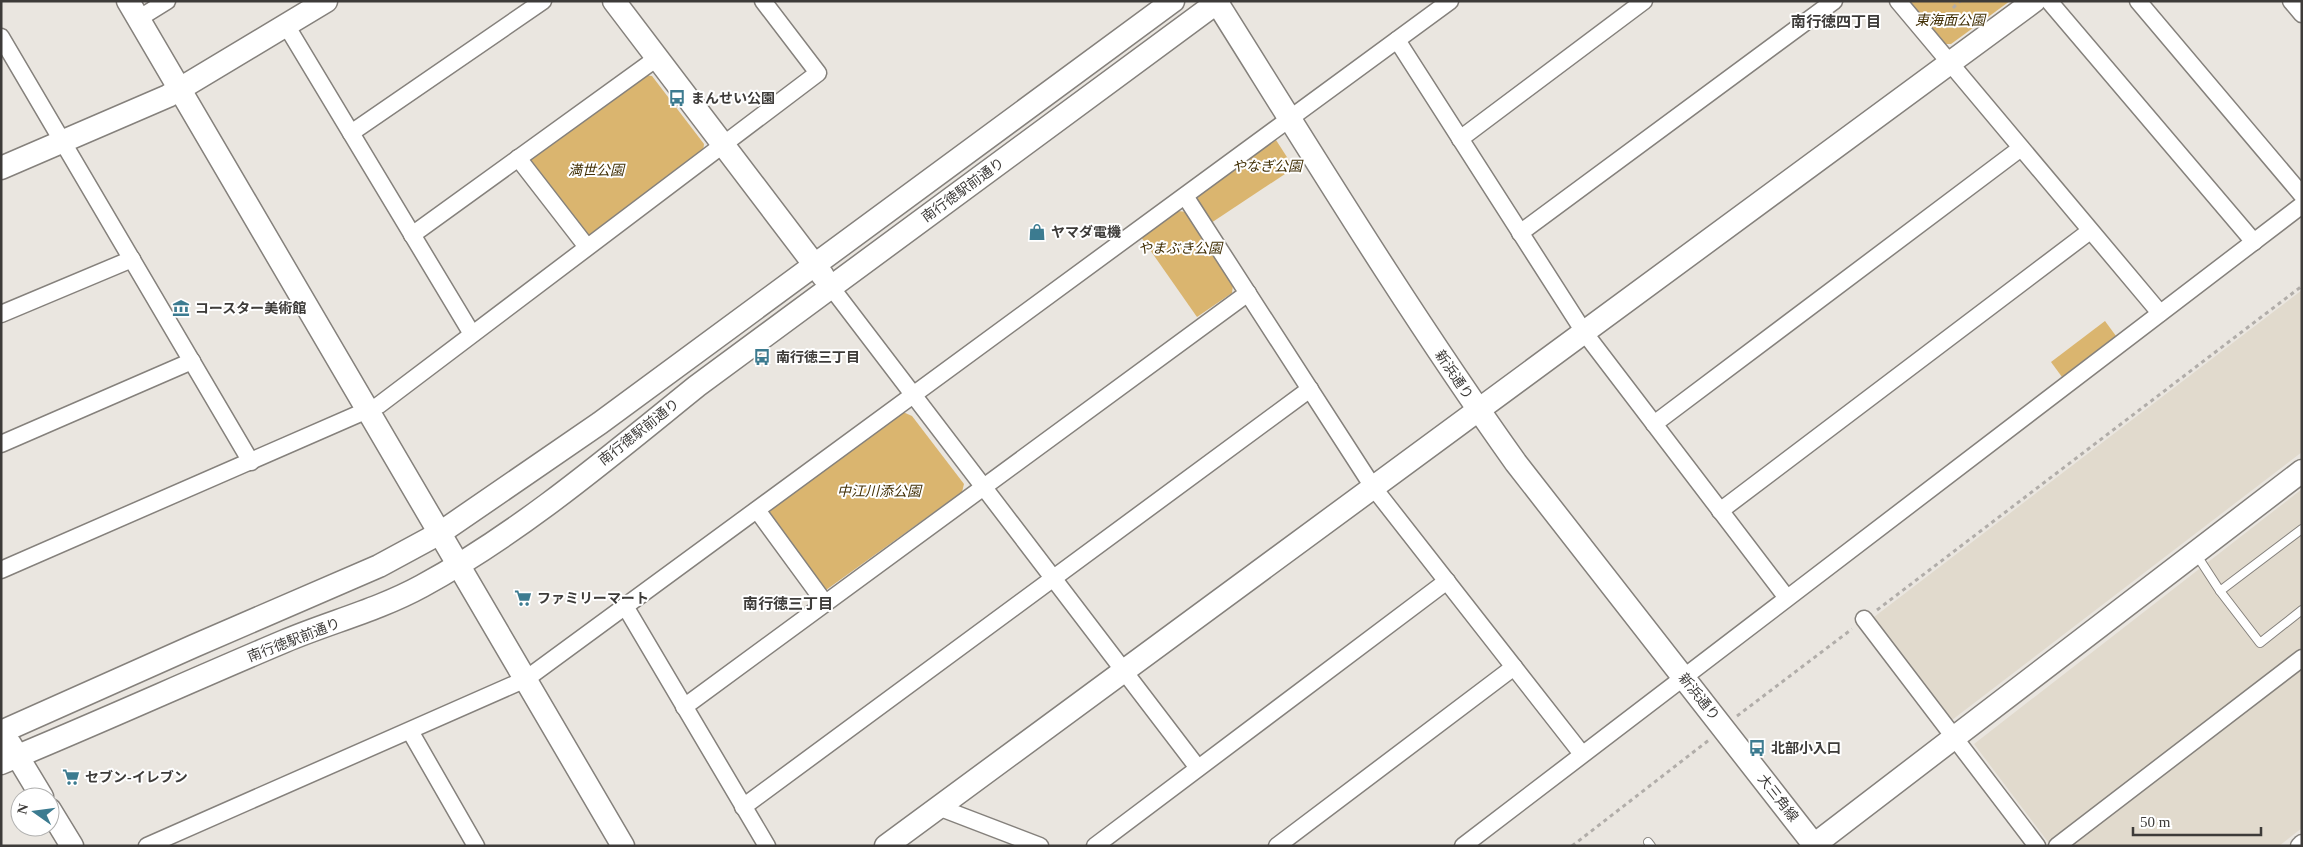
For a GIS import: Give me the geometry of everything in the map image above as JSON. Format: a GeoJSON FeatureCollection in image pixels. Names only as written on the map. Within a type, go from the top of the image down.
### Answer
{"type":"FeatureCollection","features":[{"type":"Feature","properties":{"kind":"street"},"geometry":{"type":"LineString","coordinates":[[167,1],[133,10],[623,846]]}},
{"type":"Feature","properties":{"kind":"street"},"geometry":{"type":"LineString","coordinates":[[1,168],[180,90],[326,1]]}},
{"type":"Feature","properties":{"kind":"street"},"geometry":{"type":"LineString","coordinates":[[351,133],[542,1]]}},
{"type":"Feature","properties":{"kind":"street"},"geometry":{"type":"LineString","coordinates":[[614,1],[1198,768]]}},
{"type":"Feature","properties":{"kind":"street"},"geometry":{"type":"LineString","coordinates":[[1,570],[368,411],[472,334],[818,73],[763,1]]}},
{"type":"Feature","properties":{"kind":"street","name":"南行徳駅前通り"},"geometry":{"type":"LineString","coordinates":[[2,731],[379,566],[440,533],[600,422],[1173,1]]}},
{"type":"Feature","properties":{"kind":"street"},"geometry":{"type":"LineString","coordinates":[[147,846],[526,680],[1450,1]]}},
{"type":"Feature","properties":{"kind":"street"},"geometry":{"type":"LineString","coordinates":[[1460,139],[1644,1]]}},
{"type":"Feature","properties":{"kind":"street"},"geometry":{"type":"LineString","coordinates":[[1520,233],[1834,1]]}},
{"type":"Feature","properties":{"kind":"street"},"geometry":{"type":"LineString","coordinates":[[1898,1],[2160,313]]}},
{"type":"Feature","properties":{"kind":"street"},"geometry":{"type":"LineString","coordinates":[[886,846],[2034,1]]}},
{"type":"Feature","properties":{"kind":"street"},"geometry":{"type":"LineString","coordinates":[[2049,1],[2254,242]]}},
{"type":"Feature","properties":{"kind":"street"},"geometry":{"type":"LineString","coordinates":[[2138,1],[2302,195]]}},
{"type":"Feature","properties":{"kind":"street"},"geometry":{"type":"LineString","coordinates":[[2291,1],[2302,14]]}},
{"type":"Feature","properties":{"kind":"street","name":"南行徳駅前通り"},"geometry":{"type":"LineString","coordinates":[[9,760],[287,640],[377,608],[420,587],[458,565],[551,500],[697,386],[1217,2]]}},
{"type":"Feature","properties":{"kind":"street","name":"新浜通り"},"geometry":{"type":"LineString","coordinates":[[1217,2],[1400,295],[1478,410],[1516,463],[1683,678],[1724,727]]}},
{"type":"Feature","properties":{"kind":"street"},"geometry":{"type":"LineString","coordinates":[[286,26],[472,334]]}},
{"type":"Feature","properties":{"kind":"street"},"geometry":{"type":"LineString","coordinates":[[1,37],[251,462]]}},
{"type":"Feature","properties":{"kind":"street"},"geometry":{"type":"LineString","coordinates":[[1397,40],[1584,332],[1787,598]]}},
{"type":"Feature","properties":{"kind":"street"},"geometry":{"type":"LineString","coordinates":[[412,235],[657,58]]}},
{"type":"Feature","properties":{"kind":"street"},"geometry":{"type":"LineString","coordinates":[[1654,424],[2021,148]]}},
{"type":"Feature","properties":{"kind":"street"},"geometry":{"type":"LineString","coordinates":[[518,158],[587,247]]}},
{"type":"Feature","properties":{"kind":"street"},"geometry":{"type":"LineString","coordinates":[[1185,196],[1373,487],[1582,754]]}},
{"type":"Feature","properties":{"kind":"street"},"geometry":{"type":"LineString","coordinates":[[1463,846],[2302,205]]}},
{"type":"Feature","properties":{"kind":"street"},"geometry":{"type":"LineString","coordinates":[[1720,511],[2090,231]]}},
{"type":"Feature","properties":{"kind":"street"},"geometry":{"type":"LineString","coordinates":[[1,314],[132,259]]}},
{"type":"Feature","properties":{"kind":"street"},"geometry":{"type":"LineString","coordinates":[[684,707],[1248,293]]}},
{"type":"Feature","properties":{"kind":"street"},"geometry":{"type":"LineString","coordinates":[[1,444],[192,361]]}},
{"type":"Feature","properties":{"kind":"street"},"geometry":{"type":"LineString","coordinates":[[744,806],[1310,389]]}},
{"type":"Feature","properties":{"kind":"street"},"geometry":{"type":"LineString","coordinates":[[1814,845],[1953,736],[2301,472]]}},
{"type":"Feature","properties":{"kind":"street"},"geometry":{"type":"LineString","coordinates":[[757,510],[825,603]]}},
{"type":"Feature","properties":{"kind":"street"},"geometry":{"type":"LineString","coordinates":[[1095,846],[1447,581]]}},
{"type":"Feature","properties":{"kind":"street"},"geometry":{"type":"LineString","coordinates":[[625,606],[767,846]]}},
{"type":"Feature","properties":{"kind":"street"},"geometry":{"type":"LineString","coordinates":[[1864,619],[2037,846]]}},
{"type":"Feature","properties":{"kind":"street"},"geometry":{"type":"LineString","coordinates":[[2057,846],[2302,658]]}},
{"type":"Feature","properties":{"kind":"street"},"geometry":{"type":"LineString","coordinates":[[1277,846],[1514,667]]}},
{"type":"Feature","properties":{"kind":"street","name":"大三角線"},"geometry":{"type":"LineString","coordinates":[[1724,727],[1814,845]]}},
{"type":"Feature","properties":{"kind":"street"},"geometry":{"type":"LineString","coordinates":[[2,731],[9,760],[33,787]]}},
{"type":"Feature","properties":{"kind":"street"},"geometry":{"type":"LineString","coordinates":[[410,731],[476,846]]}},
{"type":"Feature","properties":{"kind":"street"},"geometry":{"type":"LineString","coordinates":[[938,807],[1040,846]]}},
{"type":"Feature","properties":{"kind":"street"},"geometry":{"type":"LineString","coordinates":[[60,826],[72,846]]}},
{"type":"Feature","properties":{"kind":"street"},"geometry":{"type":"LineString","coordinates":[[2299,846],[2302,843]]}},
{"type":"Feature","properties":{"kind":"lane"},"geometry":{"type":"LineString","coordinates":[[2220,591],[2302,529]]}},
{"type":"Feature","properties":{"kind":"lane"},"geometry":{"type":"LineString","coordinates":[[2195,552],[2220,591],[2260,643],[2302,610]]}},
{"type":"Feature","properties":{"kind":"path"},"geometry":{"type":"LineString","coordinates":[[1952,8],[1960,1]]}},
{"type":"Feature","properties":{"kind":"path"},"geometry":{"type":"LineString","coordinates":[[1572,846],[1864,619],[2302,286]]}},
{"type":"Feature","properties":{"kind":"shaded area"},"geometry":{"type":"Polygon","coordinates":[[[2302,290],[2302,452],[1952,720],[1874,617],[2302,290]]]}},
{"type":"Feature","properties":{"kind":"shaded area"},"geometry":{"type":"Polygon","coordinates":[[[2302,489],[2302,828],[2279,846],[2051,846],[1974,744],[2302,489]]]}},
{"type":"Feature","properties":{"kind":"green space","name":"東海面公園"},"geometry":{"type":"Polygon","coordinates":[[[1907,1],[2010,1],[1951,44],[1943,44],[1907,1]]]}},
{"type":"Feature","properties":{"kind":"green space","name":"満世公園"},"geometry":{"type":"Polygon","coordinates":[[[645,75],[652,76],[704,144],[703,152],[590,237],[584,236],[527,164],[529,156],[645,75]]]}},
{"type":"Feature","properties":{"kind":"green space","name":"やなぎ公園"},"geometry":{"type":"Polygon","coordinates":[[[1276,140],[1294,168],[1211,223],[1197,201],[1199,193],[1276,140]]]}},
{"type":"Feature","properties":{"kind":"green space","name":"やまぶき公園"},"geometry":{"type":"Polygon","coordinates":[[[1178,211],[1187,212],[1233,285],[1232,293],[1197,317],[1141,237],[1178,211]]]}},
{"type":"Feature","properties":{"kind":"green space"},"geometry":{"type":"Polygon","coordinates":[[[2105,321],[2116,336],[2062,377],[2051,362],[2105,321]]]}},
{"type":"Feature","properties":{"kind":"green space","name":"中江川添公園"},"geometry":{"type":"Polygon","coordinates":[[[903,412],[912,416],[964,484],[962,492],[826,590],[819,589],[767,518],[769,510],[903,412]]]}},
{"type":"Feature","properties":{"kind":"place","name":"まんせい公園"},"geometry":{"type":"Point","coordinates":[677,98]}},
{"type":"Feature","properties":{"kind":"place","name":"ヤマダ電機"},"geometry":{"type":"Point","coordinates":[1037,232]}},
{"type":"Feature","properties":{"kind":"place","name":"コースター美術館"},"geometry":{"type":"Point","coordinates":[181,308]}},
{"type":"Feature","properties":{"kind":"place","name":"南行徳三丁目"},"geometry":{"type":"Point","coordinates":[762,357]}},
{"type":"Feature","properties":{"kind":"place","name":"ファミリーマート"},"geometry":{"type":"Point","coordinates":[523,598]}},
{"type":"Feature","properties":{"kind":"place","name":"北部小入口"},"geometry":{"type":"Point","coordinates":[1757,748]}},
{"type":"Feature","properties":{"kind":"place","name":"セブン-イレブン"},"geometry":{"type":"Point","coordinates":[71,777]}},
{"type":"Feature","properties":{"kind":"district","name":"南行徳四丁目"},"geometry":{"type":"Point","coordinates":[1836,22]}},
{"type":"Feature","properties":{"kind":"district","name":"南行徳三丁目"},"geometry":{"type":"Point","coordinates":[788,604]}}]}
